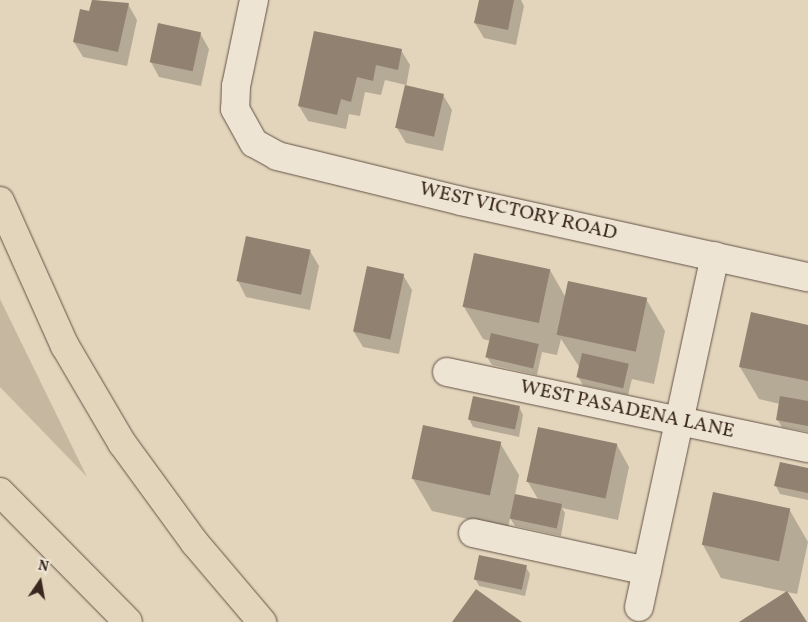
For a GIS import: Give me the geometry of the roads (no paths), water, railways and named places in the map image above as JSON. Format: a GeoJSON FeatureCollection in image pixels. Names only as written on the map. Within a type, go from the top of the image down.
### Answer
{"type":"FeatureCollection","features":[{"type":"Feature","properties":{"kind":"highway"},"geometry":{"type":"LineString","coordinates":[[0,200],[65,346],[122,443],[195,543],[262,622]]}},
{"type":"Feature","properties":{"kind":"highway"},"geometry":{"type":"LineString","coordinates":[[0,492],[128,622]]}},
{"type":"Feature","properties":{"kind":"street","name":"WEST VICTORY ROAD"},"geometry":{"type":"LineString","coordinates":[[254,0],[236,86],[235,109],[241,125],[254,143],[277,156],[461,201],[808,277]]}},
{"type":"Feature","properties":{"kind":"street"},"geometry":{"type":"LineString","coordinates":[[639,607],[715,256]]}},
{"type":"Feature","properties":{"kind":"street","name":"WEST PASADENA LANE"},"geometry":{"type":"LineString","coordinates":[[447,372],[808,448]]}},
{"type":"Feature","properties":{"kind":"street"},"geometry":{"type":"LineString","coordinates":[[473,532],[647,571]]}}]}
